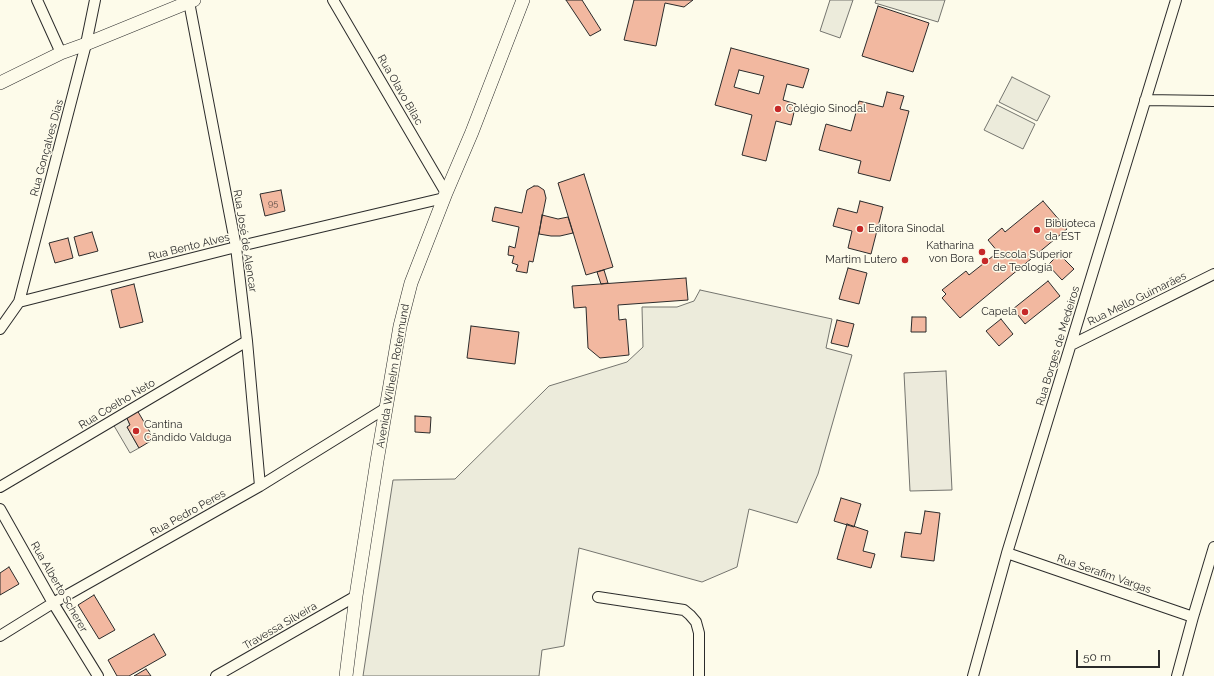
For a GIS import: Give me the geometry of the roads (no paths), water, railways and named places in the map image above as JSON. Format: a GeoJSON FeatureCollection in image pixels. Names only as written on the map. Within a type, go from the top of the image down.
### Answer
{"type":"FeatureCollection","features":[{"type":"Feature","properties":{"kind":"street"},"geometry":{"type":"LineString","coordinates":[[37,0],[61,53]]}},
{"type":"Feature","properties":{"kind":"street","name":"Rua Gonçalves Dias"},"geometry":{"type":"LineString","coordinates":[[19,302],[86,44],[95,0]]}},
{"type":"Feature","properties":{"kind":"street","name":"Rua Olavo Bilac"},"geometry":{"type":"LineString","coordinates":[[333,0],[445,195]]}},
{"type":"Feature","properties":{"kind":"street","name":"Avenida Wilhelm Rotermund"},"geometry":{"type":"LineString","coordinates":[[346,676],[356,596],[386,408],[400,326],[411,283],[523,0]]}},
{"type":"Feature","properties":{"kind":"street","name":"Rua Borges de Medeiros"},"geometry":{"type":"LineString","coordinates":[[973,676],[1007,554],[1176,0]]}},
{"type":"Feature","properties":{"kind":"street"},"geometry":{"type":"LineString","coordinates":[[0,83],[61,53],[191,1]]}},
{"type":"Feature","properties":{"kind":"street","name":"Rua José de Alencar"},"geometry":{"type":"LineString","coordinates":[[191,1],[236,247],[247,341],[260,486]]}},
{"type":"Feature","properties":{"kind":"street"},"geometry":{"type":"LineString","coordinates":[[1145,100],[1214,101]]}},
{"type":"Feature","properties":{"kind":"street","name":"Rua Bento Alves"},"geometry":{"type":"LineString","coordinates":[[19,302],[445,195]]}},
{"type":"Feature","properties":{"kind":"street","name":"Rua Mello Guimarães"},"geometry":{"type":"LineString","coordinates":[[1071,345],[1214,274]]}},
{"type":"Feature","properties":{"kind":"street"},"geometry":{"type":"LineString","coordinates":[[0,329],[19,302]]}},
{"type":"Feature","properties":{"kind":"street","name":"Rua Coelho Neto"},"geometry":{"type":"LineString","coordinates":[[0,487],[247,341]]}},
{"type":"Feature","properties":{"kind":"street","name":"Rua Pedro Peres"},"geometry":{"type":"LineString","coordinates":[[0,636],[53,603],[260,486],[386,408]]}},
{"type":"Feature","properties":{"kind":"street","name":"Rua Alberto Scherer"},"geometry":{"type":"LineString","coordinates":[[0,509],[53,603],[98,676]]}},
{"type":"Feature","properties":{"kind":"street"},"geometry":{"type":"LineString","coordinates":[[1177,676],[1214,547]]}},
{"type":"Feature","properties":{"kind":"street","name":"Rua Serafim Vargas"},"geometry":{"type":"LineString","coordinates":[[1007,554],[1193,617]]}},
{"type":"Feature","properties":{"kind":"street","name":"Travessa Silveira"},"geometry":{"type":"LineString","coordinates":[[216,676],[356,596]]}},
{"type":"Feature","properties":{"kind":"street"},"geometry":{"type":"LineString","coordinates":[[598,597],[684,610],[696,622],[699,633],[699,676]]}},
{"type":"Feature","properties":{"kind":"place","name":"Colégio Sinodal"},"geometry":{"type":"Point","coordinates":[778,109]}},
{"type":"Feature","properties":{"kind":"place","name":"Editora Sinodal"},"geometry":{"type":"Point","coordinates":[860,229]}},
{"type":"Feature","properties":{"kind":"place","name":"Biblioteca da EST"},"geometry":{"type":"Point","coordinates":[1037,230]}},
{"type":"Feature","properties":{"kind":"place","name":"Katharina von Bora"},"geometry":{"type":"Point","coordinates":[982,252]}},
{"type":"Feature","properties":{"kind":"place","name":"Martim Lutero"},"geometry":{"type":"Point","coordinates":[905,260]}},
{"type":"Feature","properties":{"kind":"place","name":"Escola Superior de Teologia"},"geometry":{"type":"Point","coordinates":[985,261]}},
{"type":"Feature","properties":{"kind":"place","name":"Capela"},"geometry":{"type":"Point","coordinates":[1025,312]}},
{"type":"Feature","properties":{"kind":"place","name":"Cantina Cândido Valduga"},"geometry":{"type":"Point","coordinates":[136,431]}}]}
